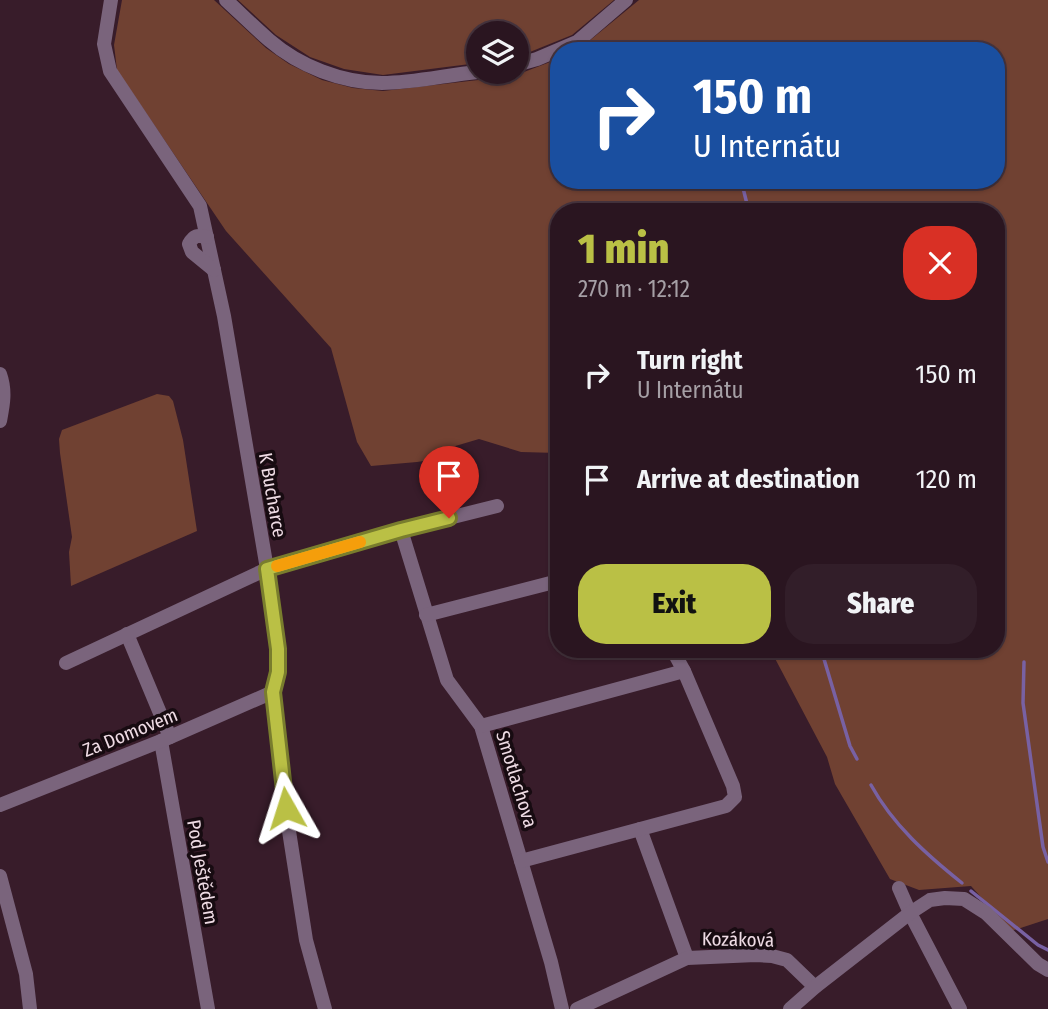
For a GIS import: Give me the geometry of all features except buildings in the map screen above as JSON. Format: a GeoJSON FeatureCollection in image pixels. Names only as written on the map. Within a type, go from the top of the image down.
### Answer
{"type":"FeatureCollection","features":[{"type":"Feature","properties":{"kind":"street","name":"K Bucharce"},"geometry":{"type":"LineString","coordinates":[[111,0],[104,44],[110,71],[200,206],[224,316],[278,649],[278,672],[273,692],[289,831],[304,926],[325,1009]]}},
{"type":"Feature","properties":{"kind":"street"},"geometry":{"type":"LineString","coordinates":[[226,0],[271,42],[293,57],[325,72],[354,80],[383,83],[466,73]]}},
{"type":"Feature","properties":{"kind":"street"},"geometry":{"type":"LineString","coordinates":[[576,42],[626,0]]}},
{"type":"Feature","properties":{"kind":"street"},"geometry":{"type":"LineString","coordinates":[[529,61],[550,53]]}},
{"type":"Feature","properties":{"kind":"street"},"geometry":{"type":"LineString","coordinates":[[0,374],[4,402],[0,421]]}},
{"type":"Feature","properties":{"kind":"street"},"geometry":{"type":"LineString","coordinates":[[66,663],[267,569],[401,530],[497,506]]}},
{"type":"Feature","properties":{"kind":"street","name":"Smotlachova"},"geometry":{"type":"LineString","coordinates":[[401,530],[447,680],[481,726],[551,962],[562,1009]]}},
{"type":"Feature","properties":{"kind":"street"},"geometry":{"type":"LineString","coordinates":[[426,614],[550,582]]}},
{"type":"Feature","properties":{"kind":"street","name":"Pod Ještědem"},"geometry":{"type":"LineString","coordinates":[[127,634],[166,739],[208,1009]]}},
{"type":"Feature","properties":{"kind":"street"},"geometry":{"type":"LineString","coordinates":[[521,861],[726,806],[735,797],[733,786],[677,658]]}},
{"type":"Feature","properties":{"kind":"street"},"geometry":{"type":"LineString","coordinates":[[481,726],[684,670]]}},
{"type":"Feature","properties":{"kind":"street","name":"Za Domovem"},"geometry":{"type":"LineString","coordinates":[[0,805],[166,739],[273,692]]}},
{"type":"Feature","properties":{"kind":"street"},"geometry":{"type":"LineString","coordinates":[[640,830],[687,958]]}},
{"type":"Feature","properties":{"kind":"street"},"geometry":{"type":"LineString","coordinates":[[0,876],[26,974],[30,1009]]}},
{"type":"Feature","properties":{"kind":"street"},"geometry":{"type":"LineString","coordinates":[[899,888],[960,1009]]}},
{"type":"Feature","properties":{"kind":"street"},"geometry":{"type":"LineString","coordinates":[[790,1009],[930,900],[964,899],[986,913],[1038,964],[1048,970]]}},
{"type":"Feature","properties":{"kind":"street","name":"Kozáková"},"geometry":{"type":"LineString","coordinates":[[578,1009],[687,958],[772,956],[787,960],[815,987]]}},
{"type":"Feature","properties":{"kind":"shaded area"},"geometry":{"type":"Polygon","coordinates":[[[122,0],[214,0],[266,48],[289,64],[322,80],[353,88],[383,91],[466,81],[466,84],[529,84],[529,70],[550,62],[550,189],[1005,189],[1005,42],[588,42],[639,0],[1048,0],[1048,919],[1011,931],[971,886],[919,890],[890,879],[835,784],[827,757],[775,658],[1005,658],[1005,203],[550,203],[550,453],[521,452],[479,439],[452,447],[443,458],[371,466],[357,442],[331,348],[226,231],[117,70],[114,45],[122,0]]]}},
{"type":"Feature","properties":{"kind":"shaded area"},"geometry":{"type":"Polygon","coordinates":[[[238,0],[614,0],[572,35],[529,52],[529,21],[466,21],[466,65],[383,75],[344,69],[310,57],[276,35],[238,0]]]}},
{"type":"Feature","properties":{"kind":"shaded area"},"geometry":{"type":"Polygon","coordinates":[[[157,394],[169,396],[173,401],[183,440],[197,531],[71,586],[69,552],[72,537],[60,453],[59,439],[62,430],[157,394]]]}},
{"type":"Feature","properties":{"kind":"waterway"},"geometry":{"type":"LineString","coordinates":[[743,189],[747,203]]}},
{"type":"Feature","properties":{"kind":"waterway"},"geometry":{"type":"LineString","coordinates":[[824,658],[850,746],[857,759]]}},
{"type":"Feature","properties":{"kind":"waterway"},"geometry":{"type":"LineString","coordinates":[[1024,662],[1023,703],[1043,847],[1048,862]]}},
{"type":"Feature","properties":{"kind":"waterway"},"geometry":{"type":"LineString","coordinates":[[871,785],[890,813],[912,838],[962,883]]}},
{"type":"Feature","properties":{"kind":"waterway"},"geometry":{"type":"LineString","coordinates":[[971,891],[1038,945],[1048,950]]}},
{"type":"Feature","properties":{"kind":"slow traffic"},"geometry":{"type":"LineString","coordinates":[[277,566],[360,542]]}},
{"type":"Feature","properties":{"kind":"route"},"geometry":{"type":"LineString","coordinates":[[286,808],[273,692],[278,672],[278,649],[267,569],[449,518]]}}]}
